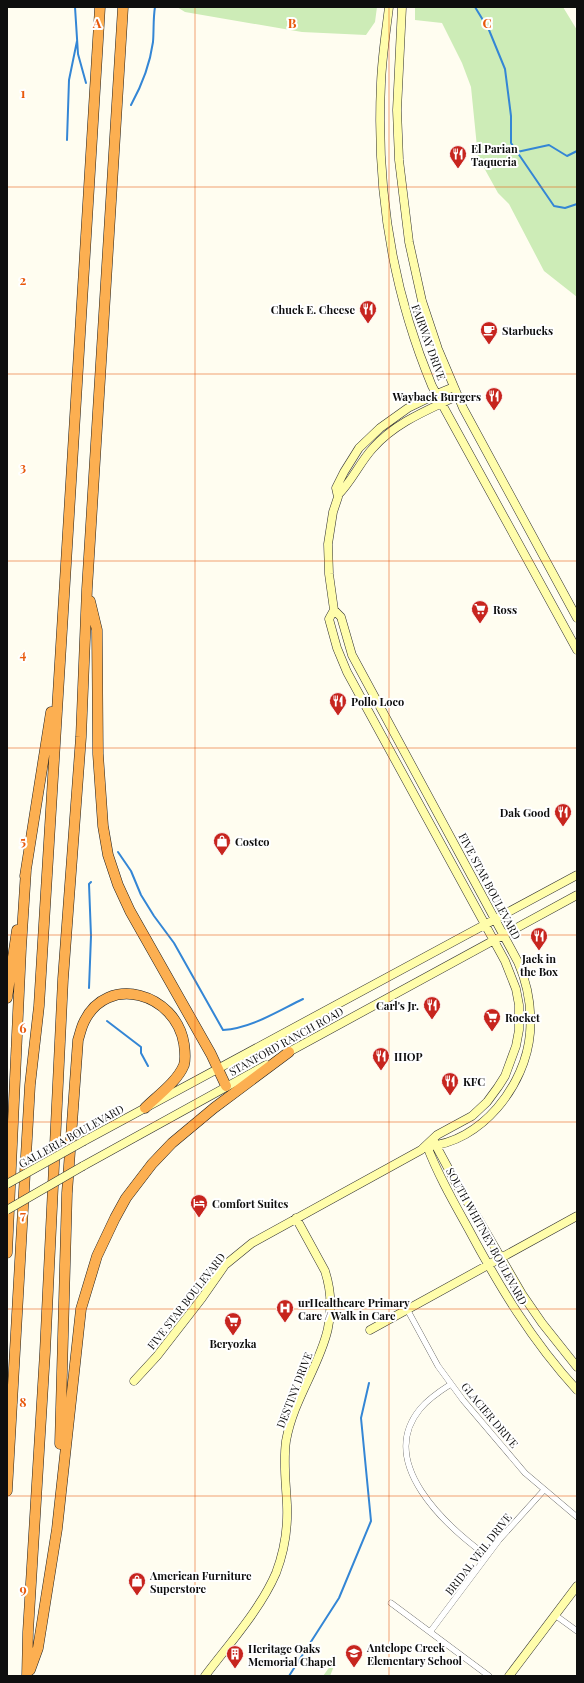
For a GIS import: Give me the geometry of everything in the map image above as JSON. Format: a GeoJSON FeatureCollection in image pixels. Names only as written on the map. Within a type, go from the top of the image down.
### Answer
{"type":"FeatureCollection","features":[{"type":"Feature","properties":{"kind":"highway"},"geometry":{"type":"LineString","coordinates":[[7,1491],[30,1085],[39,1006],[100,7]]}},
{"type":"Feature","properties":{"kind":"highway"},"geometry":{"type":"LineString","coordinates":[[27,1676],[28,1632],[44,1360],[62,995],[81,737],[87,589],[123,7]]}},
{"type":"Feature","properties":{"kind":"highway"},"geometry":{"type":"LineString","coordinates":[[87,589],[97,630],[98,754],[103,826],[108,855],[118,885],[130,911],[196,1026],[226,1086]]}},
{"type":"Feature","properties":{"kind":"highway"},"geometry":{"type":"LineString","coordinates":[[7,998],[49,722],[58,687]]}},
{"type":"Feature","properties":{"kind":"highway"},"geometry":{"type":"LineString","coordinates":[[7,1253],[26,870]]}},
{"type":"Feature","properties":{"kind":"highway"},"geometry":{"type":"LineString","coordinates":[[63,1477],[60,1442],[67,1193],[78,1040],[84,1022],[95,1007],[110,997],[128,994],[145,996],[160,1003],[174,1016],[183,1036],[186,1055],[181,1072],[145,1108]]}},
{"type":"Feature","properties":{"kind":"highway"},"geometry":{"type":"LineString","coordinates":[[27,1676],[38,1648],[57,1529],[81,1309],[97,1256],[115,1218],[137,1183],[172,1143],[214,1108],[289,1052]]}},
{"type":"Feature","properties":{"kind":"street","name":"FAIRWAY DRIVE"},"geometry":{"type":"LineString","coordinates":[[389,7],[382,69],[380,119],[382,176],[390,245],[402,299],[419,352],[437,394],[576,646]]}},
{"type":"Feature","properties":{"kind":"street","name":"FAIRWAY DRIVE"},"geometry":{"type":"LineString","coordinates":[[402,7],[397,121],[405,215],[422,302],[438,349],[457,396],[474,430],[577,618]]}},
{"type":"Feature","properties":{"kind":"street","name":"FIVE STAR BOULEVARD"},"geometry":{"type":"LineString","coordinates":[[432,1144],[437,1135],[472,1116],[486,1102],[505,1076],[516,1046],[519,1030],[519,1005],[511,974],[494,940],[466,886],[460,880],[446,855],[347,672],[337,648],[329,619],[334,610],[329,574],[328,544],[338,495],[336,488],[359,448],[367,439],[390,420],[408,408],[454,387]]}},
{"type":"Feature","properties":{"kind":"street","name":"FIVE STAR BOULEVARD"},"geometry":{"type":"LineString","coordinates":[[338,495],[365,458],[387,434],[406,421],[457,396]]}},
{"type":"Feature","properties":{"kind":"street","name":"FIVE STAR BOULEVARD"},"geometry":{"type":"LineString","coordinates":[[134,1381],[157,1356],[226,1265],[252,1243],[432,1144],[444,1144],[468,1132],[491,1114],[508,1094],[515,1081],[527,1050],[530,1034],[530,1004],[527,987],[518,962],[359,667],[348,644],[341,617],[334,610]]}},
{"type":"Feature","properties":{"kind":"street"},"geometry":{"type":"LineString","coordinates":[[446,855],[458,849]]}},
{"type":"Feature","properties":{"kind":"street","name":"STANFORD RANCH ROAD"},"geometry":{"type":"LineString","coordinates":[[145,1108],[577,875]]}},
{"type":"Feature","properties":{"kind":"street","name":"STANFORD RANCH ROAD"},"geometry":{"type":"LineString","coordinates":[[7,1210],[226,1086],[577,895]]}},
{"type":"Feature","properties":{"kind":"street"},"geometry":{"type":"LineString","coordinates":[[519,1005],[525,1030],[530,1034]]}},
{"type":"Feature","properties":{"kind":"street"},"geometry":{"type":"LineString","coordinates":[[491,1114],[489,1109],[498,1087]]}},
{"type":"Feature","properties":{"kind":"street","name":"GALLERIA BOULEVARD"},"geometry":{"type":"LineString","coordinates":[[7,1184],[145,1108]]}},
{"type":"Feature","properties":{"kind":"street","name":"SOUTH WHITNEY BOULEVARD"},"geometry":{"type":"LineString","coordinates":[[432,1144],[476,1215],[522,1294],[542,1323],[577,1367]]}},
{"type":"Feature","properties":{"kind":"street","name":"SOUTH WHITNEY BOULEVARD"},"geometry":{"type":"LineString","coordinates":[[432,1144],[432,1161],[488,1265],[530,1333],[577,1390]]}},
{"type":"Feature","properties":{"kind":"street"},"geometry":{"type":"LineString","coordinates":[[370,1330],[577,1216]]}},
{"type":"Feature","properties":{"kind":"street","name":"DESTINY DRIVE"},"geometry":{"type":"LineString","coordinates":[[206,1676],[262,1600],[278,1568],[284,1546],[287,1520],[284,1469],[286,1440],[322,1349],[329,1326],[331,1302],[328,1279],[296,1218]]}},
{"type":"Feature","properties":{"kind":"street","name":"GLACIER DRIVE"},"geometry":{"type":"LineString","coordinates":[[407,1309],[438,1366],[451,1384],[516,1462],[544,1490],[577,1517]]}},
{"type":"Feature","properties":{"kind":"street"},"geometry":{"type":"LineString","coordinates":[[451,1384],[429,1400],[414,1418],[406,1438],[407,1460],[416,1483],[436,1509],[464,1538],[487,1556]]}},
{"type":"Feature","properties":{"kind":"street","name":"BRIDAL VEIL DRIVE"},"geometry":{"type":"LineString","coordinates":[[430,1632],[487,1556],[512,1525],[544,1490]]}},
{"type":"Feature","properties":{"kind":"street"},"geometry":{"type":"LineString","coordinates":[[509,1676],[577,1586]]}},
{"type":"Feature","properties":{"kind":"street"},"geometry":{"type":"LineString","coordinates":[[391,1603],[489,1676]]}},
{"type":"Feature","properties":{"kind":"street"},"geometry":{"type":"LineString","coordinates":[[555,1615],[577,1631]]}},
{"type":"Feature","properties":{"kind":"green space"},"geometry":{"type":"Polygon","coordinates":[[[177,7],[377,7],[375,22],[366,35],[302,32],[185,12],[177,7]]]}},
{"type":"Feature","properties":{"kind":"green space"},"geometry":{"type":"Polygon","coordinates":[[[415,7],[563,7],[577,30],[577,297],[544,271],[509,204],[498,193],[478,157],[471,87],[462,63],[442,23],[415,20],[415,7]]]}},
{"type":"Feature","properties":{"kind":"green space"},"geometry":{"type":"Polygon","coordinates":[[[336,1661],[330,1676],[323,1676],[331,1665],[336,1661]]]}},
{"type":"Feature","properties":{"kind":"waterway"},"geometry":{"type":"LineString","coordinates":[[75,7],[78,54],[86,83]]}},
{"type":"Feature","properties":{"kind":"waterway"},"geometry":{"type":"LineString","coordinates":[[131,105],[139,90],[150,58],[153,42],[155,7]]}},
{"type":"Feature","properties":{"kind":"waterway"},"geometry":{"type":"LineString","coordinates":[[475,7],[489,30],[505,69],[511,116],[511,143],[554,206],[565,208],[577,204]]}},
{"type":"Feature","properties":{"kind":"waterway"},"geometry":{"type":"LineString","coordinates":[[67,140],[69,80],[77,41]]}},
{"type":"Feature","properties":{"kind":"waterway"},"geometry":{"type":"LineString","coordinates":[[517,152],[549,145],[567,156],[577,151]]}},
{"type":"Feature","properties":{"kind":"waterway"},"geometry":{"type":"LineString","coordinates":[[118,852],[131,871],[141,895],[174,943],[223,1030],[244,1026],[274,1014],[303,999]]}},
{"type":"Feature","properties":{"kind":"waterway"},"geometry":{"type":"LineString","coordinates":[[89,988],[91,936],[89,884],[91,882]]}},
{"type":"Feature","properties":{"kind":"waterway"},"geometry":{"type":"LineString","coordinates":[[107,1021],[141,1047],[141,1053],[148,1066]]}},
{"type":"Feature","properties":{"kind":"waterway"},"geometry":{"type":"LineString","coordinates":[[289,1676],[339,1598],[371,1521],[361,1418],[369,1383]]}},
{"type":"Feature","properties":{"kind":"place","name":"El Parian Taqueria"},"geometry":{"type":"Point","coordinates":[458,169]}},
{"type":"Feature","properties":{"kind":"place","name":"Chuck E. Cheese"},"geometry":{"type":"Point","coordinates":[368,324]}},
{"type":"Feature","properties":{"kind":"place","name":"Starbucks"},"geometry":{"type":"Point","coordinates":[489,345]}},
{"type":"Feature","properties":{"kind":"place","name":"Wayback Burgers"},"geometry":{"type":"Point","coordinates":[494,411]}},
{"type":"Feature","properties":{"kind":"place","name":"Ross"},"geometry":{"type":"Point","coordinates":[480,624]}},
{"type":"Feature","properties":{"kind":"place","name":"Pollo Loco"},"geometry":{"type":"Point","coordinates":[338,716]}},
{"type":"Feature","properties":{"kind":"place","name":"Dak Good"},"geometry":{"type":"Point","coordinates":[563,827]}},
{"type":"Feature","properties":{"kind":"place","name":"Costco"},"geometry":{"type":"Point","coordinates":[222,856]}},
{"type":"Feature","properties":{"kind":"place","name":"Jack in the Box"},"geometry":{"type":"Point","coordinates":[539,951]}},
{"type":"Feature","properties":{"kind":"place","name":"Carl's Jr."},"geometry":{"type":"Point","coordinates":[432,1020]}},
{"type":"Feature","properties":{"kind":"place","name":"Rocket"},"geometry":{"type":"Point","coordinates":[492,1032]}},
{"type":"Feature","properties":{"kind":"place","name":"IHOP"},"geometry":{"type":"Point","coordinates":[381,1071]}},
{"type":"Feature","properties":{"kind":"place","name":"KFC"},"geometry":{"type":"Point","coordinates":[450,1096]}},
{"type":"Feature","properties":{"kind":"place","name":"Comfort Suites"},"geometry":{"type":"Point","coordinates":[199,1218]}},
{"type":"Feature","properties":{"kind":"place","name":"urHealthcare Primary Care / Walk in Care"},"geometry":{"type":"Point","coordinates":[285,1323]}},
{"type":"Feature","properties":{"kind":"place","name":"Beryozka"},"geometry":{"type":"Point","coordinates":[233,1336]}},
{"type":"Feature","properties":{"kind":"place","name":"American Furniture Superstore"},"geometry":{"type":"Point","coordinates":[137,1596]}},
{"type":"Feature","properties":{"kind":"place","name":"Antelope Creek Elementary School"},"geometry":{"type":"Point","coordinates":[354,1668]}},
{"type":"Feature","properties":{"kind":"place","name":"Heritage Oaks Memorial Chapel"},"geometry":{"type":"Point","coordinates":[235,1669]}}]}
